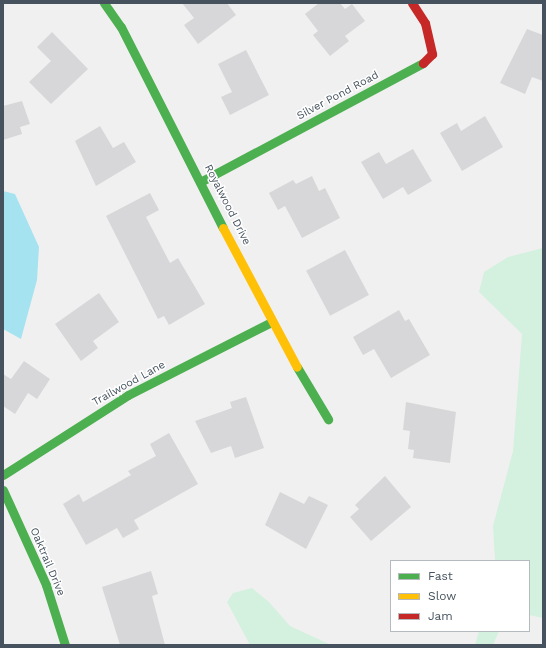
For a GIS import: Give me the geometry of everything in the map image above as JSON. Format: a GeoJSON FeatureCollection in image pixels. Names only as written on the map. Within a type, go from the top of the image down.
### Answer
{"type":"FeatureCollection","features":[{"type":"Feature","properties":{"kind":"street","name":"Royalwood Drive"},"geometry":{"type":"LineString","coordinates":[[104,3],[121,27],[202,181],[271,322],[328,419]]}},
{"type":"Feature","properties":{"kind":"street","name":"Silver Pond Road"},"geometry":{"type":"LineString","coordinates":[[202,181],[416,69],[432,54],[425,23],[412,3]]}},
{"type":"Feature","properties":{"kind":"street","name":"Trailwood Lane"},"geometry":{"type":"LineString","coordinates":[[3,475],[128,395],[271,322]]}},
{"type":"Feature","properties":{"kind":"street","name":"Oaktrail Drive"},"geometry":{"type":"LineString","coordinates":[[3,490],[46,584],[65,645]]}},
{"type":"Feature","properties":{"kind":"green space"},"geometry":{"type":"Polygon","coordinates":[[[543,248],[543,618],[530,615],[530,560],[495,560],[493,526],[513,451],[522,334],[479,292],[484,272],[508,257],[543,248]]]}},
{"type":"Feature","properties":{"kind":"green space"},"geometry":{"type":"Polygon","coordinates":[[[252,588],[269,602],[290,626],[331,645],[250,645],[227,602],[233,593],[252,588]]]}},
{"type":"Feature","properties":{"kind":"green space"},"geometry":{"type":"Polygon","coordinates":[[[479,632],[499,632],[493,645],[475,645],[479,632]]]}},
{"type":"Feature","properties":{"kind":"water"},"geometry":{"type":"Polygon","coordinates":[[[3,191],[15,194],[39,247],[37,280],[21,339],[3,329],[3,191]]]}},
{"type":"Feature","properties":{"kind":"building"},"geometry":{"type":"Polygon","coordinates":[[[182,3],[227,3],[236,15],[198,44],[184,25],[194,18],[182,3]]]}},
{"type":"Feature","properties":{"kind":"building"},"geometry":{"type":"Polygon","coordinates":[[[319,3],[340,3],[345,9],[352,4],[365,21],[345,36],[349,41],[330,56],[313,35],[318,31],[305,14],[319,3]]]}},
{"type":"Feature","properties":{"kind":"building"},"geometry":{"type":"Polygon","coordinates":[[[527,29],[543,35],[543,81],[532,77],[525,94],[500,83],[527,29]]]}},
{"type":"Feature","properties":{"kind":"building"},"geometry":{"type":"Polygon","coordinates":[[[52,32],[88,69],[51,104],[29,82],[51,61],[37,47],[52,32]]]}},
{"type":"Feature","properties":{"kind":"building"},"geometry":{"type":"Polygon","coordinates":[[[246,50],[269,95],[230,115],[221,97],[232,92],[218,64],[246,50]]]}},
{"type":"Feature","properties":{"kind":"building"},"geometry":{"type":"Polygon","coordinates":[[[22,101],[30,124],[20,127],[22,134],[3,140],[3,106],[22,101]]]}},
{"type":"Feature","properties":{"kind":"building"},"geometry":{"type":"Polygon","coordinates":[[[485,116],[503,147],[462,171],[440,133],[457,123],[461,131],[485,116]]]}},
{"type":"Feature","properties":{"kind":"building"},"geometry":{"type":"Polygon","coordinates":[[[100,126],[113,148],[124,142],[136,162],[96,186],[75,141],[100,126]]]}},
{"type":"Feature","properties":{"kind":"building"},"geometry":{"type":"Polygon","coordinates":[[[413,149],[432,181],[408,195],[403,187],[383,199],[361,162],[379,152],[386,164],[413,149]]]}},
{"type":"Feature","properties":{"kind":"building"},"geometry":{"type":"Polygon","coordinates":[[[312,176],[319,191],[325,188],[340,218],[302,238],[285,206],[278,210],[269,193],[293,180],[296,184],[312,176]]]}},
{"type":"Feature","properties":{"kind":"building"},"geometry":{"type":"Polygon","coordinates":[[[150,193],[159,210],[146,217],[170,263],[178,258],[205,304],[169,325],[164,316],[158,319],[106,216],[150,193]]]}},
{"type":"Feature","properties":{"kind":"building"},"geometry":{"type":"Polygon","coordinates":[[[345,250],[369,295],[330,316],[306,271],[345,250]]]}},
{"type":"Feature","properties":{"kind":"building"},"geometry":{"type":"Polygon","coordinates":[[[99,293],[119,322],[93,341],[98,348],[81,361],[55,324],[99,293]]]}},
{"type":"Feature","properties":{"kind":"building"},"geometry":{"type":"Polygon","coordinates":[[[399,310],[405,321],[409,319],[430,355],[391,378],[374,349],[363,355],[353,337],[399,310]]]}},
{"type":"Feature","properties":{"kind":"building"},"geometry":{"type":"Polygon","coordinates":[[[24,361],[50,379],[37,399],[28,393],[15,414],[3,406],[3,374],[11,379],[24,361]]]}},
{"type":"Feature","properties":{"kind":"building"},"geometry":{"type":"Polygon","coordinates":[[[246,397],[264,448],[235,458],[231,446],[211,453],[195,421],[232,408],[230,402],[246,397]]]}},
{"type":"Feature","properties":{"kind":"building"},"geometry":{"type":"Polygon","coordinates":[[[406,402],[456,412],[450,463],[413,458],[414,450],[408,449],[410,431],[403,430],[406,402]]]}},
{"type":"Feature","properties":{"kind":"building"},"geometry":{"type":"Polygon","coordinates":[[[169,433],[198,484],[134,520],[139,529],[123,538],[117,528],[86,545],[63,504],[79,494],[83,502],[131,475],[128,471],[156,456],[150,444],[169,433]]]}},
{"type":"Feature","properties":{"kind":"building"},"geometry":{"type":"Polygon","coordinates":[[[385,476],[411,507],[371,541],[350,517],[359,509],[355,505],[385,476]]]}},
{"type":"Feature","properties":{"kind":"building"},"geometry":{"type":"Polygon","coordinates":[[[280,492],[304,504],[309,496],[328,505],[306,549],[265,525],[280,492]]]}},
{"type":"Feature","properties":{"kind":"building"},"geometry":{"type":"Polygon","coordinates":[[[151,571],[158,594],[152,596],[165,645],[120,645],[102,587],[151,571]]]}},
{"type":"Feature","properties":{"kind":"traffic: fast"},"geometry":{"type":"LineString","coordinates":[[104,3],[121,27],[223,228]]}},
{"type":"Feature","properties":{"kind":"traffic: fast"},"geometry":{"type":"LineString","coordinates":[[202,181],[423,63]]}},
{"type":"Feature","properties":{"kind":"traffic: fast"},"geometry":{"type":"LineString","coordinates":[[3,475],[128,395],[271,322]]}},
{"type":"Feature","properties":{"kind":"traffic: fast"},"geometry":{"type":"LineString","coordinates":[[297,367],[328,419]]}},
{"type":"Feature","properties":{"kind":"traffic: fast"},"geometry":{"type":"LineString","coordinates":[[3,490],[46,585],[65,645]]}},
{"type":"Feature","properties":{"kind":"traffic: slow"},"geometry":{"type":"LineString","coordinates":[[223,228],[297,367]]}},
{"type":"Feature","properties":{"kind":"traffic: jam"},"geometry":{"type":"LineString","coordinates":[[412,3],[425,23],[432,54],[423,63]]}}]}
